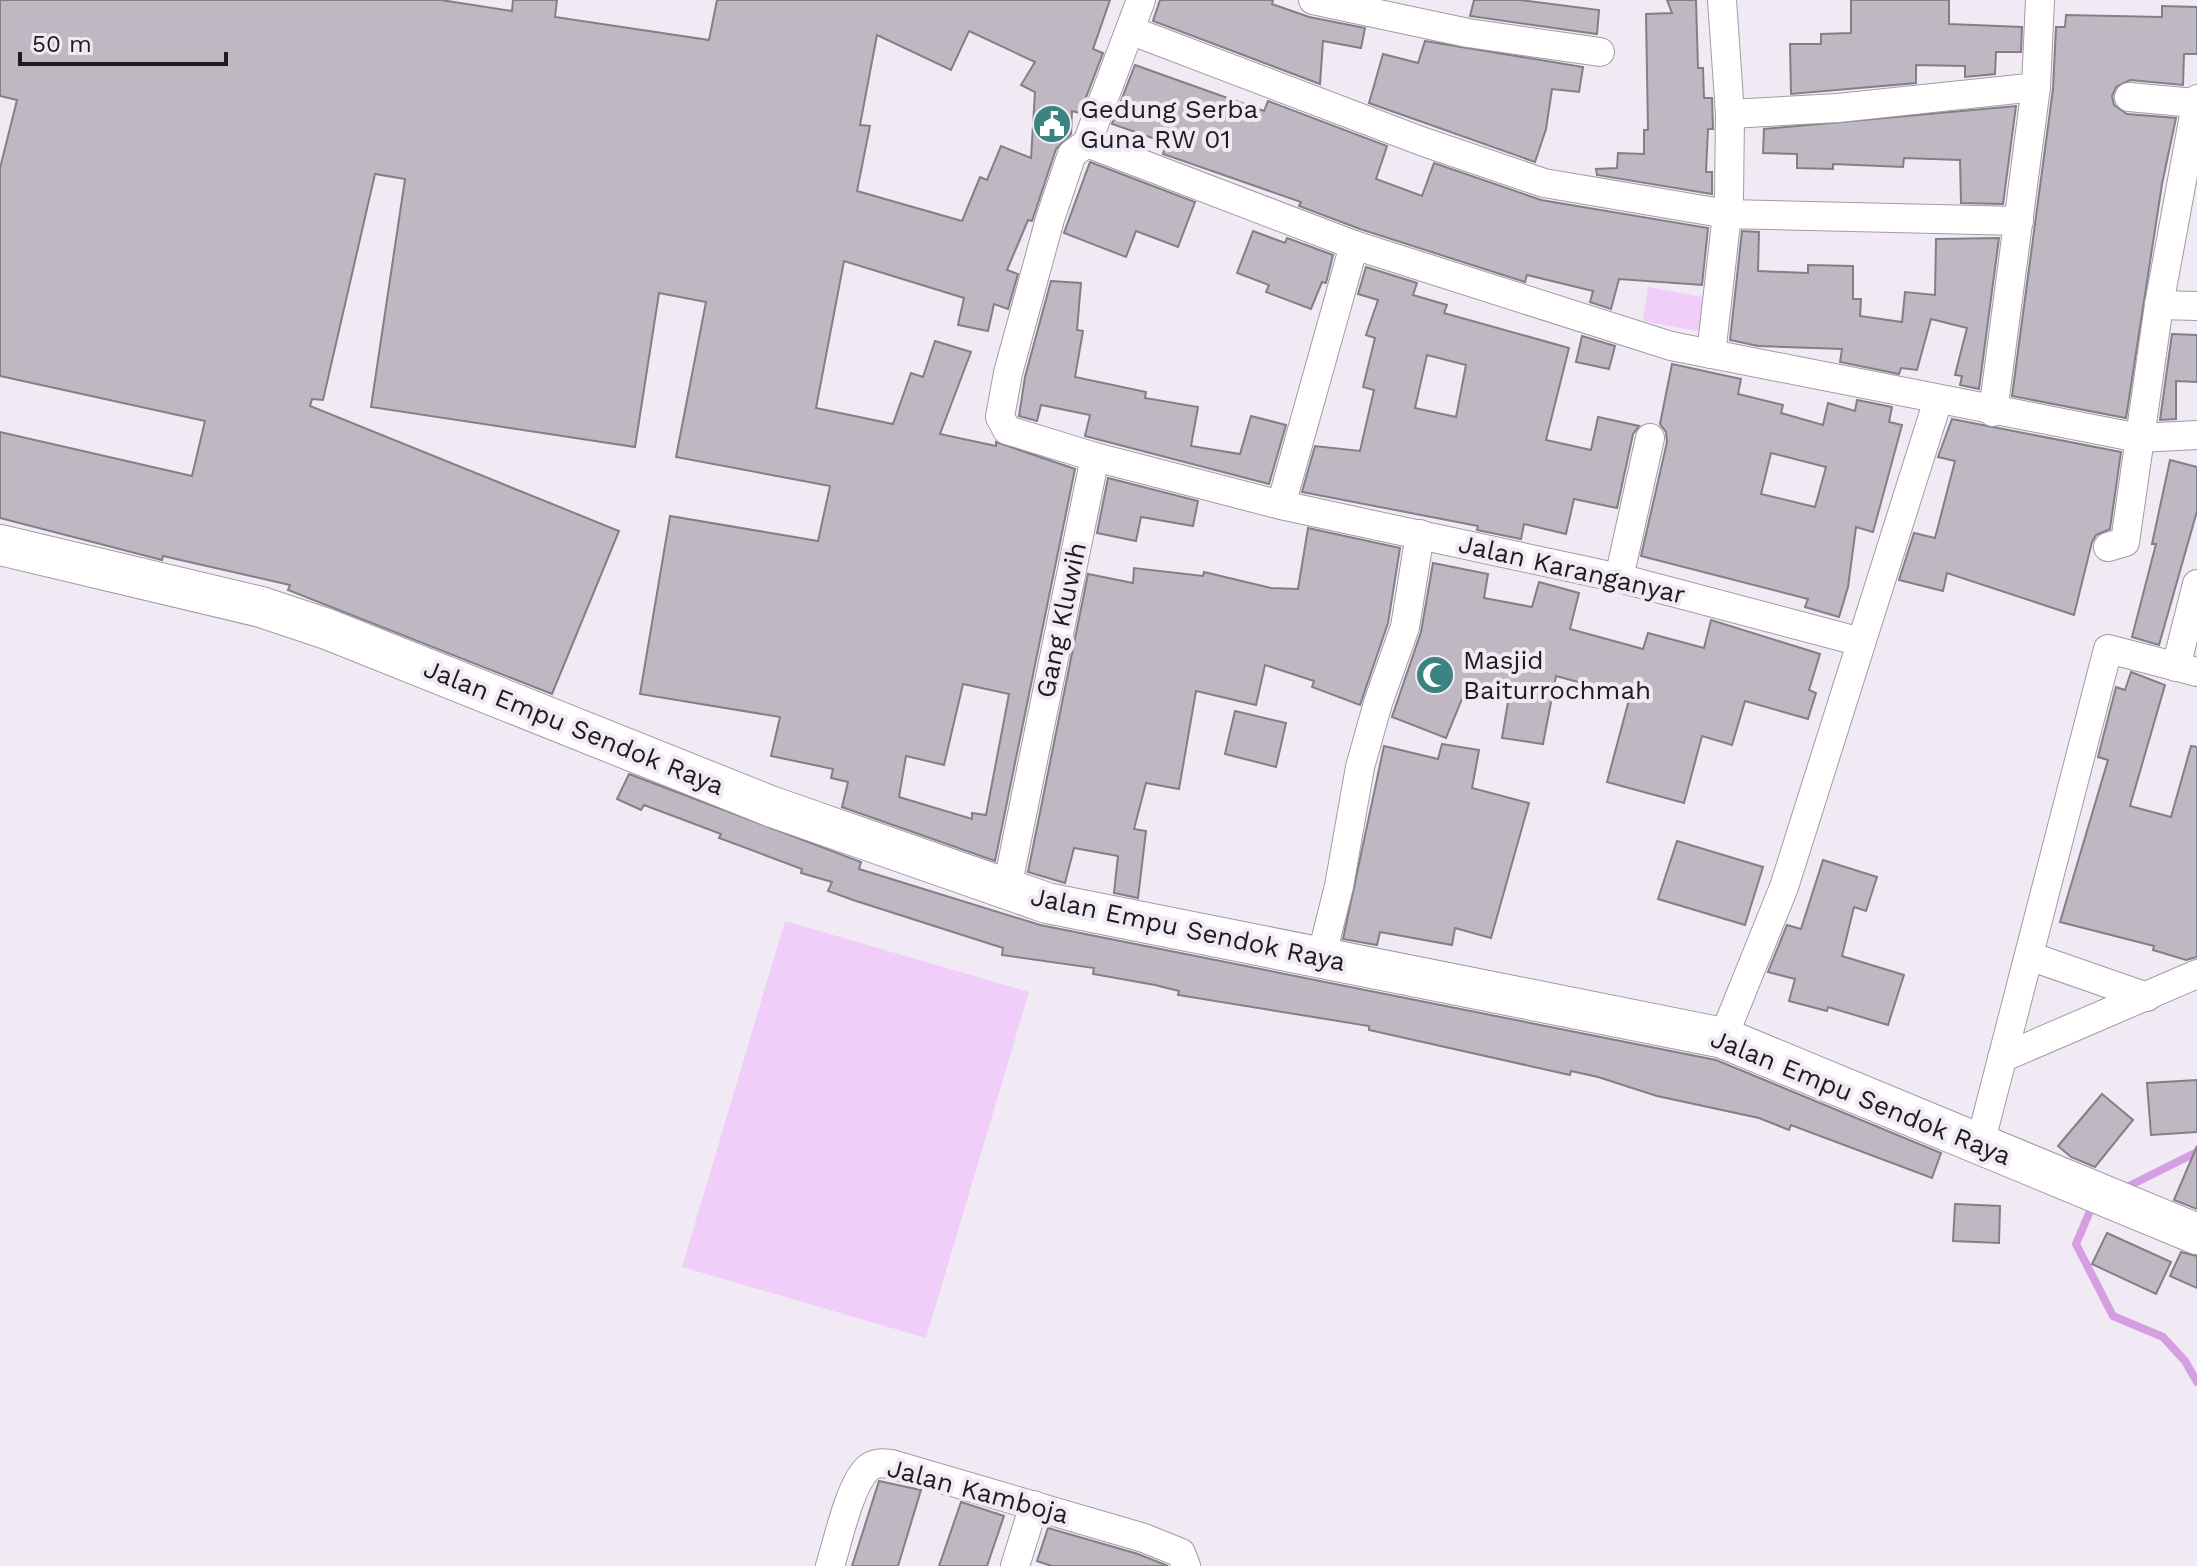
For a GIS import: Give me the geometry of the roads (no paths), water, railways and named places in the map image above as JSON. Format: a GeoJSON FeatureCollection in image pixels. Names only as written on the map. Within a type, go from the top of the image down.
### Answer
{"type":"FeatureCollection","features":[{"type":"Feature","properties":{"kind":"main road","name":"Jalan Empu Sendok Raya"},"geometry":{"type":"LineString","coordinates":[[0,545],[261,607],[327,629],[770,806],[1047,903],[1723,1038],[2197,1234]]}},
{"type":"Feature","properties":{"kind":"street"},"geometry":{"type":"LineString","coordinates":[[1095,457],[1007,430],[1000,417],[1008,373],[1050,219],[1072,154],[1087,143],[1132,31],[1141,0]]}},
{"type":"Feature","properties":{"kind":"street"},"geometry":{"type":"LineString","coordinates":[[1313,0],[1468,33],[1600,52]]}},
{"type":"Feature","properties":{"kind":"street"},"geometry":{"type":"LineString","coordinates":[[1711,354],[1727,214],[1730,114],[1722,0]]}},
{"type":"Feature","properties":{"kind":"street"},"geometry":{"type":"LineString","coordinates":[[1993,412],[2036,87],[2040,0]]}},
{"type":"Feature","properties":{"kind":"street"},"geometry":{"type":"LineString","coordinates":[[1132,31],[1421,141],[1544,183],[1727,214],[2019,221]]}},
{"type":"Feature","properties":{"kind":"street"},"geometry":{"type":"LineString","coordinates":[[1730,114],[1838,108],[2036,87]]}},
{"type":"Feature","properties":{"kind":"street"},"geometry":{"type":"LineString","coordinates":[[2108,547],[2125,542],[2159,305],[2190,185],[2196,101],[2129,97]]}},
{"type":"Feature","properties":{"kind":"street"},"geometry":{"type":"LineString","coordinates":[[1087,143],[1354,245],[1671,346],[1993,412],[2139,438],[2197,435]]}},
{"type":"Feature","properties":{"kind":"street"},"geometry":{"type":"LineString","coordinates":[[1281,505],[1354,245]]}},
{"type":"Feature","properties":{"kind":"street"},"geometry":{"type":"LineString","coordinates":[[2159,305],[2197,306]]}},
{"type":"Feature","properties":{"kind":"street"},"geometry":{"type":"LineString","coordinates":[[1723,1038],[1784,887],[1938,400]]}},
{"type":"Feature","properties":{"kind":"street"},"geometry":{"type":"LineString","coordinates":[[1619,578],[1650,438]]}},
{"type":"Feature","properties":{"kind":"street","name":"Jalan Karanganyar"},"geometry":{"type":"LineString","coordinates":[[1095,457],[1281,505],[1619,578],[1861,642]]}},
{"type":"Feature","properties":{"kind":"street","name":"Gang Kluwih"},"geometry":{"type":"LineString","coordinates":[[1007,888],[1095,457]]}},
{"type":"Feature","properties":{"kind":"street"},"geometry":{"type":"LineString","coordinates":[[1321,958],[1339,886],[1360,767],[1378,703],[1405,627],[1420,534]]}},
{"type":"Feature","properties":{"kind":"street"},"geometry":{"type":"LineString","coordinates":[[1980,1144],[2108,649],[2186,670],[2197,584]]}},
{"type":"Feature","properties":{"kind":"street"},"geometry":{"type":"LineString","coordinates":[[2029,956],[2147,997]]}},
{"type":"Feature","properties":{"kind":"street"},"geometry":{"type":"LineString","coordinates":[[2002,1058],[2197,974]]}},
{"type":"Feature","properties":{"kind":"street","name":"Jalan Kamboja"},"geometry":{"type":"LineString","coordinates":[[830,1566],[858,1481],[868,1467],[877,1463],[891,1464],[1144,1538],[1181,1553],[1186,1566]]}},
{"type":"Feature","properties":{"kind":"street"},"geometry":{"type":"LineString","coordinates":[[1015,1566],[1034,1505]]}},
{"type":"Feature","properties":{"kind":"waterway"},"geometry":{"type":"LineString","coordinates":[[2123,1189],[2197,1152]]}},
{"type":"Feature","properties":{"kind":"waterway"},"geometry":{"type":"LineString","coordinates":[[2093,1204],[2076,1244],[2113,1316],[2163,1337],[2185,1361],[2197,1382]]}},
{"type":"Feature","properties":{"kind":"place","name":"Gedung Serba Guna RW 01"},"geometry":{"type":"Point","coordinates":[1052,124]}},
{"type":"Feature","properties":{"kind":"place","name":"Masjid Baiturrochmah"},"geometry":{"type":"Point","coordinates":[1435,675]}}]}
